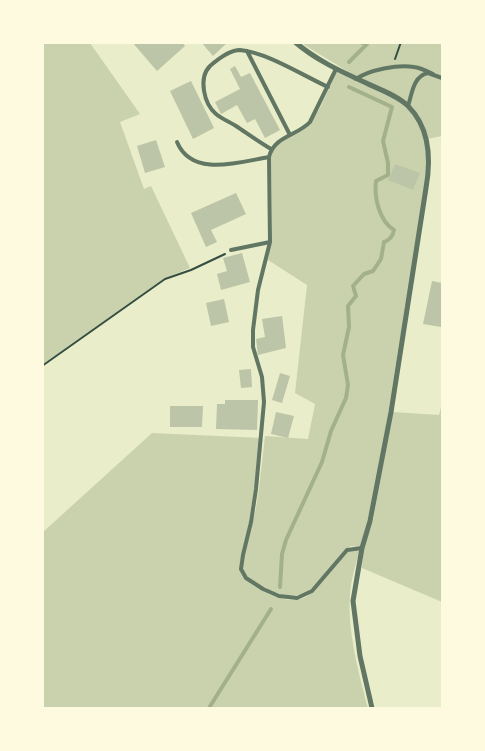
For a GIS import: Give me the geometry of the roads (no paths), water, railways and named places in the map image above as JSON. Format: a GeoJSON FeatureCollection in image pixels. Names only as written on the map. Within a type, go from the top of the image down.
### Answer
{"type":"FeatureCollection","features":[{"type":"Feature","properties":{"kind":"street"},"geometry":{"type":"LineString","coordinates":[[295,42],[336,69],[393,96],[408,106],[418,118],[424,132],[429,156],[428,176],[391,412],[354,594],[360,656],[372,708]]}},
{"type":"Feature","properties":{"kind":"lane"},"geometry":{"type":"LineString","coordinates":[[271,149],[216,114],[206,94],[204,77],[209,67],[232,51],[247,51],[283,65],[328,87]]}},
{"type":"Feature","properties":{"kind":"lane"},"geometry":{"type":"LineString","coordinates":[[247,51],[290,135]]}},
{"type":"Feature","properties":{"kind":"lane"},"geometry":{"type":"LineString","coordinates":[[356,79],[364,73],[414,66],[442,78]]}},
{"type":"Feature","properties":{"kind":"lane"},"geometry":{"type":"LineString","coordinates":[[336,69],[310,122],[276,143],[271,149],[269,157],[270,242],[258,290],[253,330],[253,348],[262,377],[264,402],[255,497],[241,569],[246,578],[263,589],[279,596],[297,598],[312,591],[347,550],[362,548]]}},
{"type":"Feature","properties":{"kind":"lane"},"geometry":{"type":"LineString","coordinates":[[408,106],[417,79],[424,74],[433,74]]}},
{"type":"Feature","properties":{"kind":"lane"},"geometry":{"type":"LineString","coordinates":[[177,142],[181,152],[187,157],[206,164],[221,165],[269,157]]}},
{"type":"Feature","properties":{"kind":"lane"},"geometry":{"type":"LineString","coordinates":[[231,250],[270,242]]}},
{"type":"Feature","properties":{"kind":"waterway"},"geometry":{"type":"LineString","coordinates":[[349,62],[367,44],[360,42]]}},
{"type":"Feature","properties":{"kind":"waterway"},"geometry":{"type":"LineString","coordinates":[[280,587],[282,554],[286,540],[322,462],[331,431],[346,398],[348,385],[343,355],[349,327],[348,306],[356,296],[353,286],[364,274],[373,271],[381,259],[384,242],[391,238],[394,230],[381,215],[376,187],[376,181],[388,175],[388,163],[383,141],[392,107],[349,87]]}},
{"type":"Feature","properties":{"kind":"waterway"},"geometry":{"type":"LineString","coordinates":[[209,708],[271,609]]}}]}
